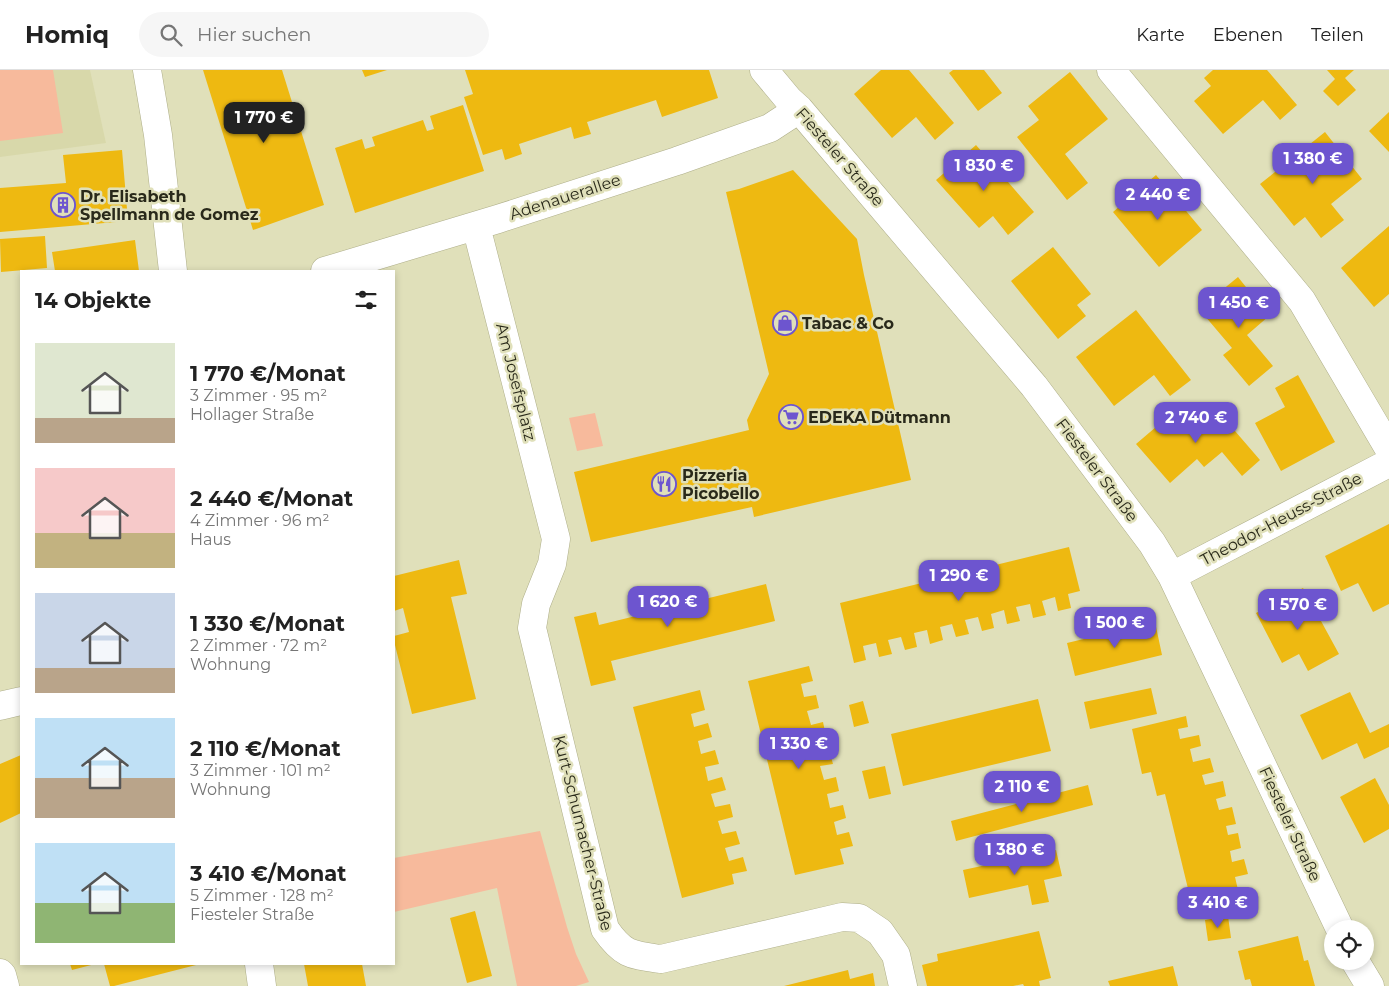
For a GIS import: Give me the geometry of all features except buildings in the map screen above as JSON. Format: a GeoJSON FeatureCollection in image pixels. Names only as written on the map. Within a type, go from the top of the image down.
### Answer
{"type":"FeatureCollection","features":[{"type":"Feature","properties":{"kind":"street"},"geometry":{"type":"LineString","coordinates":[[147,70],[158,136],[173,270]]}},
{"type":"Feature","properties":{"kind":"street","name":"Fiesteler Straße"},"geometry":{"type":"LineString","coordinates":[[764,70],[1034,386],[1152,544],[1172,576],[1336,920]]}},
{"type":"Feature","properties":{"kind":"street"},"geometry":{"type":"LineString","coordinates":[[1111,70],[1302,301],[1389,449]]}},
{"type":"Feature","properties":{"kind":"street","name":"Adenauerallee"},"geometry":{"type":"LineString","coordinates":[[328,270],[476,226],[677,161],[770,128],[799,109]]}},
{"type":"Feature","properties":{"kind":"street","name":"Am Josefsplatz"},"geometry":{"type":"LineString","coordinates":[[476,226],[556,539]]}},
{"type":"Feature","properties":{"kind":"street","name":"Theodor-Heuss-Straße"},"geometry":{"type":"LineString","coordinates":[[1172,576],[1389,463]]}},
{"type":"Feature","properties":{"kind":"street","name":"Kurt-Schumacher-Straße"},"geometry":{"type":"LineString","coordinates":[[556,539],[552,564],[536,604],[532,628],[605,929],[615,944],[632,955],[661,960],[842,917],[859,918],[880,932],[896,955],[903,986]]}},
{"type":"Feature","properties":{"kind":"street"},"geometry":{"type":"LineString","coordinates":[[0,706],[20,701]]}},
{"type":"Feature","properties":{"kind":"street"},"geometry":{"type":"LineString","coordinates":[[259,965],[262,986]]}},
{"type":"Feature","properties":{"kind":"street"},"geometry":{"type":"LineString","coordinates":[[1360,970],[1370,986]]}},
{"type":"Feature","properties":{"kind":"street"},"geometry":{"type":"LineString","coordinates":[[0,973],[5,986]]}},
{"type":"Feature","properties":{"kind":"shaded area"},"geometry":{"type":"Polygon","coordinates":[[[0,70],[90,70],[106,143],[0,157],[0,70]]]}},
{"type":"Feature","properties":{"kind":"shaded area"},"geometry":{"type":"Polygon","coordinates":[[[0,70],[53,70],[63,133],[0,141],[0,70]]]}},
{"type":"Feature","properties":{"kind":"shaded area"},"geometry":{"type":"Polygon","coordinates":[[[595,413],[603,446],[577,451],[569,418],[595,413]]]}},
{"type":"Feature","properties":{"kind":"shaded area"},"geometry":{"type":"Polygon","coordinates":[[[540,831],[567,927],[576,954],[589,982],[576,986],[517,986],[497,888],[395,912],[395,858],[540,831]]]}},
{"type":"Feature","properties":{"kind":"place","name":"Dr. Elisabeth Spellmann de Gomez"},"geometry":{"type":"Point","coordinates":[63,205]}},
{"type":"Feature","properties":{"kind":"place","name":"Tabac & Co"},"geometry":{"type":"Point","coordinates":[785,323]}},
{"type":"Feature","properties":{"kind":"place","name":"EDEKA Dütmann"},"geometry":{"type":"Point","coordinates":[791,417]}},
{"type":"Feature","properties":{"kind":"place","name":"Pizzeria Picobello"},"geometry":{"type":"Point","coordinates":[664,484]}}]}
